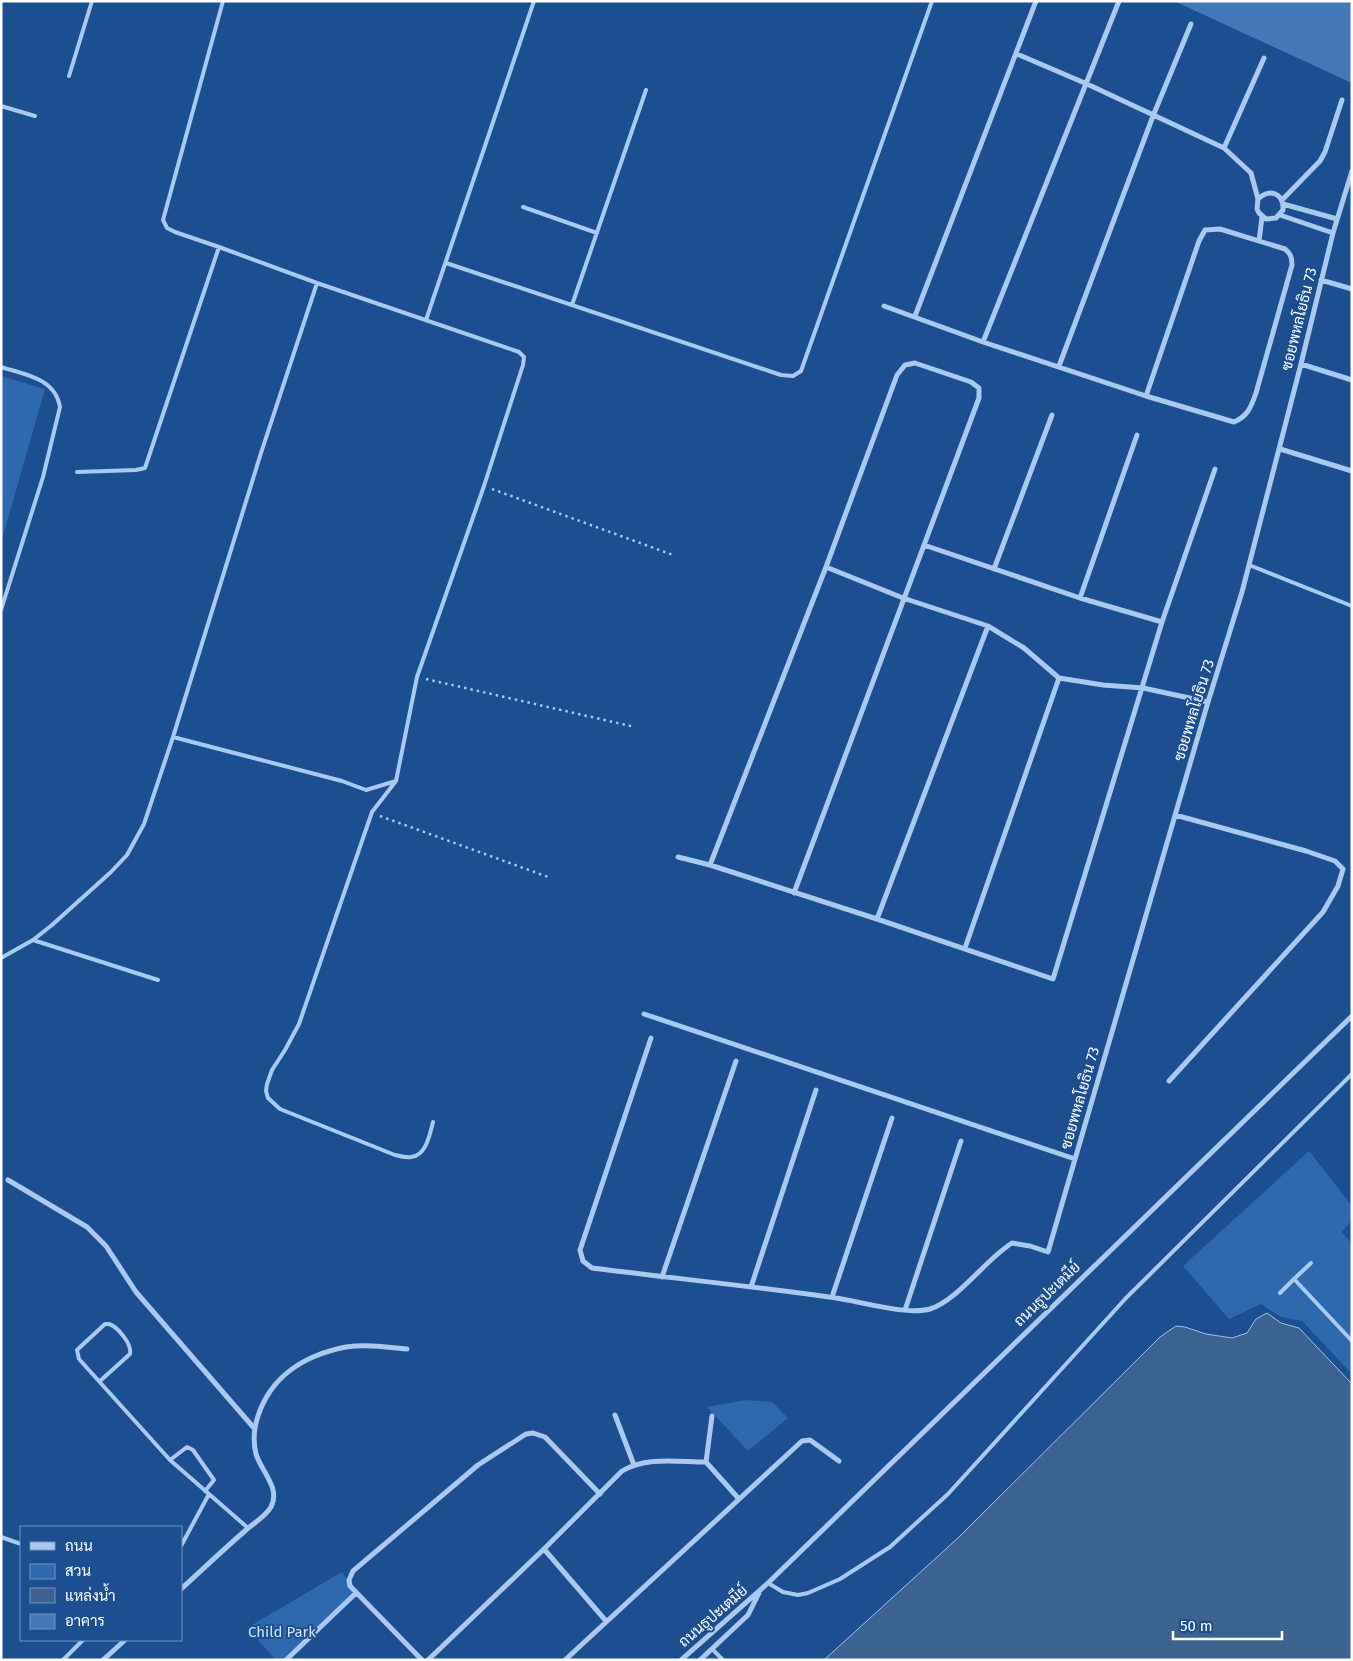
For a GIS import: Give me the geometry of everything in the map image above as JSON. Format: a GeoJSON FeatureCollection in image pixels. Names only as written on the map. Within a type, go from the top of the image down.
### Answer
{"type":"FeatureCollection","features":[{"type":"Feature","properties":{"kind":"street"},"geometry":{"type":"LineString","coordinates":[[915,316],[1036,1]]}},
{"type":"Feature","properties":{"kind":"street"},"geometry":{"type":"LineString","coordinates":[[983,342],[1119,1]]}},
{"type":"Feature","properties":{"kind":"street"},"geometry":{"type":"LineString","coordinates":[[1059,366],[1153,116],[1191,24]]}},
{"type":"Feature","properties":{"kind":"street"},"geometry":{"type":"LineString","coordinates":[[1017,54],[1087,84],[1224,148],[1250,174],[1258,199],[1257,209],[1262,217],[1259,241]]}},
{"type":"Feature","properties":{"kind":"street"},"geometry":{"type":"LineString","coordinates":[[1224,148],[1264,58]]}},
{"type":"Feature","properties":{"kind":"street"},"geometry":{"type":"LineString","coordinates":[[1283,202],[1320,162],[1342,100]]}},
{"type":"Feature","properties":{"kind":"street","name":"ซอยพหลโยธิน 73"},"geometry":{"type":"LineString","coordinates":[[905,1310],[928,1310],[946,1303],[997,1254],[1012,1243],[1048,1252],[1249,566],[1280,449],[1333,232],[1349,191],[1352,171]]}},
{"type":"Feature","properties":{"kind":"street"},"geometry":{"type":"LineString","coordinates":[[1258,199],[1264,194],[1271,192],[1278,195],[1283,202],[1283,210],[1280,215],[1271,219],[1262,217]]}},
{"type":"Feature","properties":{"kind":"street"},"geometry":{"type":"LineString","coordinates":[[1283,202],[1337,219]]}},
{"type":"Feature","properties":{"kind":"street"},"geometry":{"type":"LineString","coordinates":[[1280,215],[1333,232]]}},
{"type":"Feature","properties":{"kind":"street"},"geometry":{"type":"LineString","coordinates":[[884,306],[983,342],[1146,396],[1234,422],[1244,418],[1251,407],[1256,393],[1292,265],[1290,252],[1220,229],[1204,230],[1146,396]]}},
{"type":"Feature","properties":{"kind":"street"},"geometry":{"type":"LineString","coordinates":[[1321,280],[1352,289]]}},
{"type":"Feature","properties":{"kind":"street"},"geometry":{"type":"LineString","coordinates":[[710,865],[826,567],[897,375],[905,365],[915,363],[971,382],[978,388],[979,398],[794,893]]}},
{"type":"Feature","properties":{"kind":"street"},"geometry":{"type":"LineString","coordinates":[[1301,364],[1352,380]]}},
{"type":"Feature","properties":{"kind":"street"},"geometry":{"type":"LineString","coordinates":[[994,569],[1052,415]]}},
{"type":"Feature","properties":{"kind":"street"},"geometry":{"type":"LineString","coordinates":[[1080,598],[1137,435]]}},
{"type":"Feature","properties":{"kind":"street"},"geometry":{"type":"LineString","coordinates":[[1280,449],[1352,471]]}},
{"type":"Feature","properties":{"kind":"street"},"geometry":{"type":"LineString","coordinates":[[678,857],[710,865],[877,919],[1053,979],[1162,622],[1216,469]]}},
{"type":"Feature","properties":{"kind":"street"},"geometry":{"type":"LineString","coordinates":[[924,545],[1080,598],[1162,622]]}},
{"type":"Feature","properties":{"kind":"street"},"geometry":{"type":"LineString","coordinates":[[826,567],[903,598],[988,626],[1024,648],[1059,678],[1103,685],[1143,688],[1208,702]]}},
{"type":"Feature","properties":{"kind":"street"},"geometry":{"type":"LineString","coordinates":[[877,919],[988,626]]}},
{"type":"Feature","properties":{"kind":"street"},"geometry":{"type":"LineString","coordinates":[[965,948],[1059,678]]}},
{"type":"Feature","properties":{"kind":"street"},"geometry":{"type":"LineString","coordinates":[[1169,1081],[1324,912],[1338,886],[1343,869],[1335,861],[1306,851],[1176,815]]}},
{"type":"Feature","properties":{"kind":"street"},"geometry":{"type":"LineString","coordinates":[[644,1014],[1075,1159]]}},
{"type":"Feature","properties":{"kind":"street","name":"ถนนธูปะเตมีย์"},"geometry":{"type":"LineString","coordinates":[[681,1660],[768,1583],[1352,1016]]}},
{"type":"Feature","properties":{"kind":"street"},"geometry":{"type":"LineString","coordinates":[[651,1038],[580,1250],[583,1261],[592,1268],[832,1297],[905,1310],[960,1141]]}},
{"type":"Feature","properties":{"kind":"street"},"geometry":{"type":"LineString","coordinates":[[662,1277],[736,1061]]}},
{"type":"Feature","properties":{"kind":"street"},"geometry":{"type":"LineString","coordinates":[[751,1287],[816,1090]]}},
{"type":"Feature","properties":{"kind":"street"},"geometry":{"type":"LineString","coordinates":[[832,1297],[892,1118]]}},
{"type":"Feature","properties":{"kind":"street"},"geometry":{"type":"LineString","coordinates":[[8,1180],[87,1227],[100,1239],[136,1292],[254,1428]]}},
{"type":"Feature","properties":{"kind":"street"},"geometry":{"type":"LineString","coordinates":[[182,1588],[248,1528],[264,1516],[271,1506],[274,1498],[273,1489],[256,1454],[254,1428],[261,1406],[272,1387],[296,1366],[328,1352],[364,1345],[407,1349]]}},
{"type":"Feature","properties":{"kind":"street"},"geometry":{"type":"LineString","coordinates":[[615,1415],[634,1465]]}},
{"type":"Feature","properties":{"kind":"street"},"geometry":{"type":"LineString","coordinates":[[706,1462],[712,1416]]}},
{"type":"Feature","properties":{"kind":"street"},"geometry":{"type":"LineString","coordinates":[[422,1660],[350,1586],[349,1580],[353,1571],[478,1465],[526,1434],[533,1433],[545,1437],[600,1494]]}},
{"type":"Feature","properties":{"kind":"street"},"geometry":{"type":"LineString","coordinates":[[566,1660],[802,1441],[810,1440],[839,1461]]}},
{"type":"Feature","properties":{"kind":"street"},"geometry":{"type":"LineString","coordinates":[[428,1660],[622,1471],[634,1465],[654,1461],[706,1462],[739,1499]]}},
{"type":"Feature","properties":{"kind":"street"},"geometry":{"type":"LineString","coordinates":[[544,1549],[606,1621]]}},
{"type":"Feature","properties":{"kind":"street","name":"ถนนธูปะเตมีย์"},"geometry":{"type":"LineString","coordinates":[[700,1660],[748,1615],[760,1590]]}},
{"type":"Feature","properties":{"kind":"street"},"geometry":{"type":"LineString","coordinates":[[286,1660],[356,1593]]}},
{"type":"Feature","properties":{"kind":"street"},"geometry":{"type":"LineString","coordinates":[[103,1660],[124,1641]]}},
{"type":"Feature","properties":{"kind":"lane"},"geometry":{"type":"LineString","coordinates":[[69,76],[92,1]]}},
{"type":"Feature","properties":{"kind":"lane"},"geometry":{"type":"LineString","coordinates":[[223,1],[163,220],[167,228],[317,283],[519,352],[524,357],[524,365],[484,486],[417,677],[396,781],[372,812],[299,1024],[272,1070],[266,1091],[268,1098],[280,1109],[395,1155],[410,1158],[419,1155],[425,1146],[433,1122]]}},
{"type":"Feature","properties":{"kind":"lane"},"geometry":{"type":"LineString","coordinates":[[426,320],[534,1]]}},
{"type":"Feature","properties":{"kind":"lane"},"geometry":{"type":"LineString","coordinates":[[446,263],[781,375],[793,376],[801,371],[932,1]]}},
{"type":"Feature","properties":{"kind":"lane"},"geometry":{"type":"LineString","coordinates":[[572,305],[646,90]]}},
{"type":"Feature","properties":{"kind":"lane"},"geometry":{"type":"LineString","coordinates":[[1,106],[35,116]]}},
{"type":"Feature","properties":{"kind":"lane"},"geometry":{"type":"LineString","coordinates":[[523,207],[597,233]]}},
{"type":"Feature","properties":{"kind":"lane"},"geometry":{"type":"LineString","coordinates":[[77,472],[145,468],[219,247]]}},
{"type":"Feature","properties":{"kind":"lane"},"geometry":{"type":"LineString","coordinates":[[1,958],[33,940],[87,894],[127,855],[144,824],[261,453],[317,283]]}},
{"type":"Feature","properties":{"kind":"lane"},"geometry":{"type":"LineString","coordinates":[[1,367],[46,382],[58,397],[60,407],[43,477],[1,610]]}},
{"type":"Feature","properties":{"kind":"lane"},"geometry":{"type":"LineString","coordinates":[[1249,566],[1352,606]]}},
{"type":"Feature","properties":{"kind":"lane"},"geometry":{"type":"LineString","coordinates":[[173,737],[366,790],[396,781]]}},
{"type":"Feature","properties":{"kind":"lane"},"geometry":{"type":"LineString","coordinates":[[33,940],[158,980]]}},
{"type":"Feature","properties":{"kind":"lane"},"geometry":{"type":"LineString","coordinates":[[768,1583],[783,1592],[798,1595],[808,1593],[840,1579],[890,1547],[948,1494],[1126,1298],[1352,1074]]}},
{"type":"Feature","properties":{"kind":"lane"},"geometry":{"type":"LineString","coordinates":[[1280,1293],[1311,1264]]}},
{"type":"Feature","properties":{"kind":"lane"},"geometry":{"type":"LineString","coordinates":[[1294,1279],[1352,1341]]}},
{"type":"Feature","properties":{"kind":"lane"},"geometry":{"type":"LineString","coordinates":[[100,1381],[130,1354],[129,1346],[118,1330],[109,1324],[105,1324],[78,1350],[78,1359],[170,1460],[248,1528]]}},
{"type":"Feature","properties":{"kind":"lane"},"geometry":{"type":"LineString","coordinates":[[170,1460],[187,1448],[193,1450],[214,1480],[182,1544]]}},
{"type":"Feature","properties":{"kind":"lane"},"geometry":{"type":"LineString","coordinates":[[1,1536],[20,1544]]}},
{"type":"Feature","properties":{"kind":"lane"},"geometry":{"type":"LineString","coordinates":[[63,1660],[82,1641]]}},
{"type":"Feature","properties":{"kind":"lane"},"geometry":{"type":"LineString","coordinates":[[712,1649],[723,1660]]}},
{"type":"Feature","properties":{"kind":"path"},"geometry":{"type":"LineString","coordinates":[[484,486],[673,555]]}},
{"type":"Feature","properties":{"kind":"path"},"geometry":{"type":"LineString","coordinates":[[417,677],[635,727]]}},
{"type":"Feature","properties":{"kind":"path"},"geometry":{"type":"LineString","coordinates":[[372,812],[551,878]]}},
{"type":"Feature","properties":{"kind":"green space"},"geometry":{"type":"Polygon","coordinates":[[[1,376],[45,389],[1,543],[1,376]]]}},
{"type":"Feature","properties":{"kind":"green space"},"geometry":{"type":"Polygon","coordinates":[[[1309,1151],[1352,1206],[1352,1220],[1342,1232],[1352,1244],[1352,1374],[1302,1321],[1281,1317],[1261,1304],[1229,1319],[1183,1266],[1309,1151]]]}},
{"type":"Feature","properties":{"kind":"green space"},"geometry":{"type":"Polygon","coordinates":[[[746,1400],[772,1402],[788,1418],[748,1451],[707,1407],[746,1400]]]}},
{"type":"Feature","properties":{"kind":"green space","name":"Child Park"},"geometry":{"type":"Polygon","coordinates":[[[342,1572],[357,1594],[285,1660],[276,1660],[247,1628],[342,1572]]]}},
{"type":"Feature","properties":{"kind":"water"},"geometry":{"type":"Polygon","coordinates":[[[1267,1313],[1281,1323],[1299,1328],[1352,1384],[1352,1660],[824,1660],[959,1537],[1160,1337],[1176,1326],[1206,1334],[1232,1338],[1247,1333],[1256,1319],[1267,1313]]]}},
{"type":"Feature","properties":{"kind":"building"},"geometry":{"type":"Polygon","coordinates":[[[1174,1],[1352,1],[1352,83],[1174,1]]]}}]}
